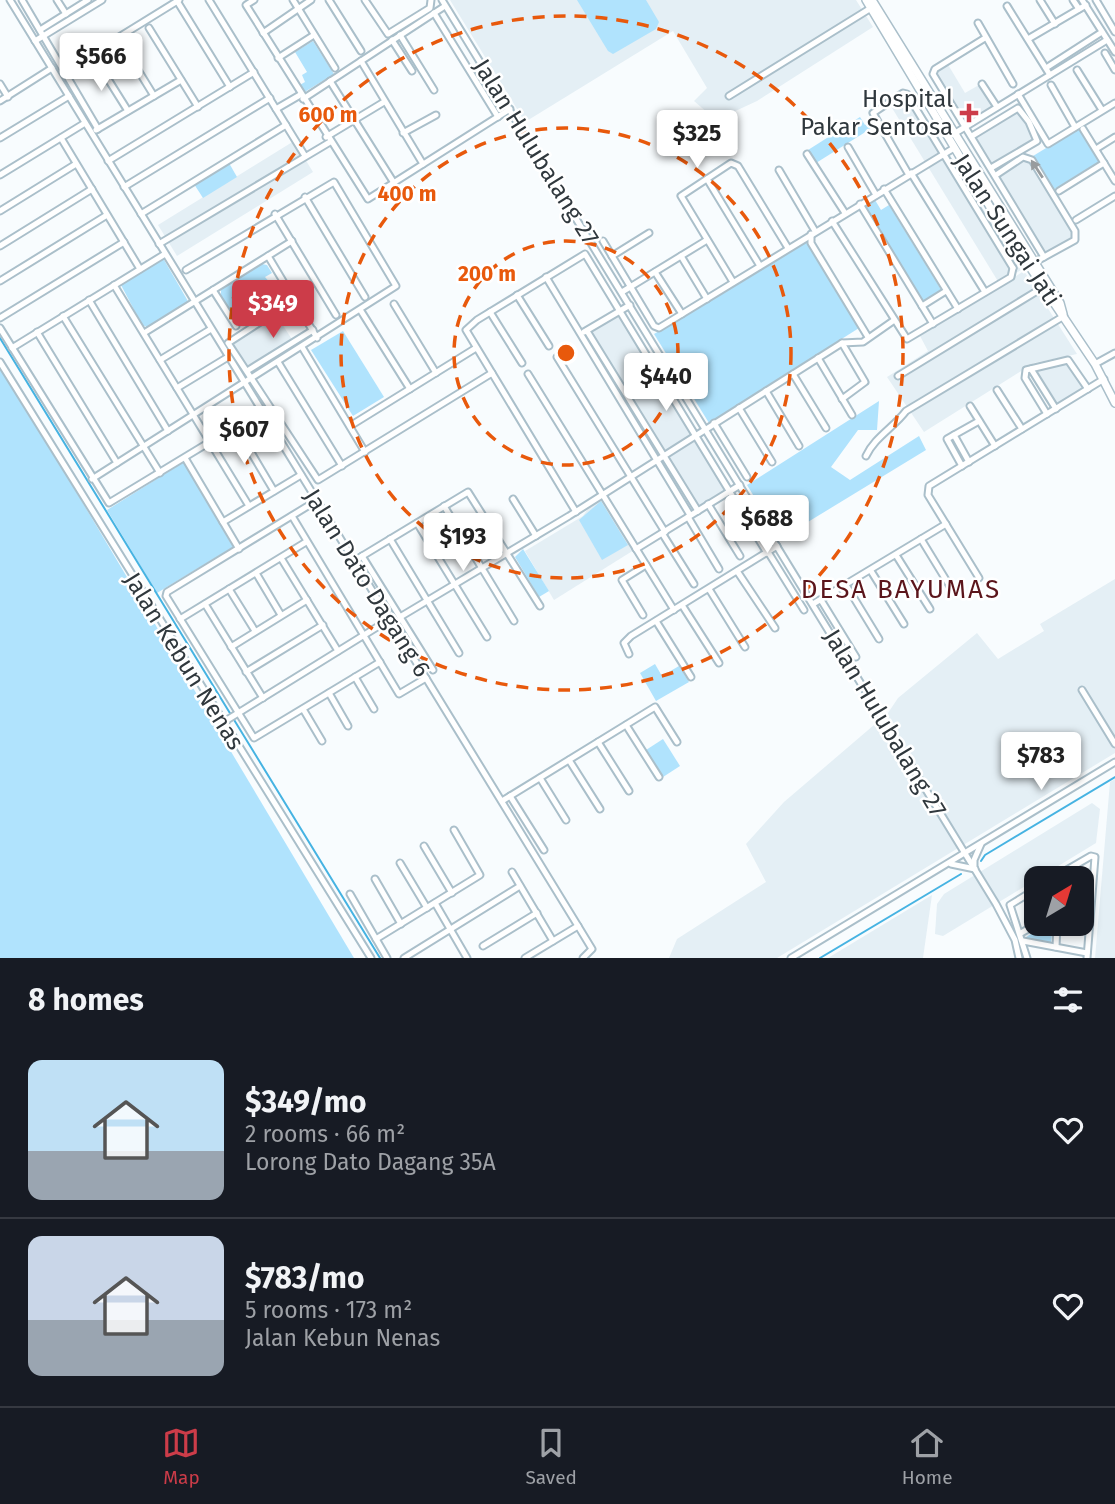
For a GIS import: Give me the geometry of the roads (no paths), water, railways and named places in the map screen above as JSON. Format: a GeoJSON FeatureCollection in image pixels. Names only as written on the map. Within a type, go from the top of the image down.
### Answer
{"type":"FeatureCollection","features":[{"type":"Feature","properties":{"kind":"main road","name":"Jalan Sungai Jati"},"geometry":{"type":"LineString","coordinates":[[866,0],[872,4],[957,132],[1060,303],[1063,315]]}},
{"type":"Feature","properties":{"kind":"main road","name":"Jalan Sungai Jati"},"geometry":{"type":"LineString","coordinates":[[872,4],[992,212],[1095,364],[1115,404]]}},
{"type":"Feature","properties":{"kind":"main road"},"geometry":{"type":"LineString","coordinates":[[954,149],[970,165],[964,144]]}},
{"type":"Feature","properties":{"kind":"main road"},"geometry":{"type":"LineString","coordinates":[[992,212],[984,188],[1003,207]]}},
{"type":"Feature","properties":{"kind":"street","name":"Jalan Dato Dagang 6"},"geometry":{"type":"LineString","coordinates":[[10,0],[578,926],[592,952],[583,958]]}},
{"type":"Feature","properties":{"kind":"street"},"geometry":{"type":"LineString","coordinates":[[22,0],[98,129]]}},
{"type":"Feature","properties":{"kind":"street"},"geometry":{"type":"LineString","coordinates":[[58,0],[66,14]]}},
{"type":"Feature","properties":{"kind":"street"},"geometry":{"type":"LineString","coordinates":[[35,41],[66,14],[88,0]]}},
{"type":"Feature","properties":{"kind":"street"},"geometry":{"type":"LineString","coordinates":[[42,33],[102,0]]}},
{"type":"Feature","properties":{"kind":"street"},"geometry":{"type":"LineString","coordinates":[[209,0],[305,156]]}},
{"type":"Feature","properties":{"kind":"street"},"geometry":{"type":"LineString","coordinates":[[254,0],[246,5],[363,195],[370,198],[510,109]]}},
{"type":"Feature","properties":{"kind":"street"},"geometry":{"type":"LineString","coordinates":[[293,0],[335,68]]}},
{"type":"Feature","properties":{"kind":"street"},"geometry":{"type":"LineString","coordinates":[[263,33],[311,0]]}},
{"type":"Feature","properties":{"kind":"street"},"geometry":{"type":"LineString","coordinates":[[329,0],[360,51]]}},
{"type":"Feature","properties":{"kind":"street"},"geometry":{"type":"LineString","coordinates":[[375,0],[367,2],[386,32],[391,33],[430,8],[431,0]]}},
{"type":"Feature","properties":{"kind":"street"},"geometry":{"type":"LineString","coordinates":[[1040,0],[1055,24]]}},
{"type":"Feature","properties":{"kind":"street"},"geometry":{"type":"LineString","coordinates":[[1073,0],[1079,9]]}},
{"type":"Feature","properties":{"kind":"street"},"geometry":{"type":"LineString","coordinates":[[1096,0],[1115,32]]}},
{"type":"Feature","properties":{"kind":"street"},"geometry":{"type":"LineString","coordinates":[[64,71],[178,1],[230,87]]}},
{"type":"Feature","properties":{"kind":"street"},"geometry":{"type":"LineString","coordinates":[[276,109],[330,81],[434,13],[444,3]]}},
{"type":"Feature","properties":{"kind":"street","name":"Jalan Hulubalang 27"},"geometry":{"type":"LineString","coordinates":[[444,3],[1004,918],[1020,958]]}},
{"type":"Feature","properties":{"kind":"street"},"geometry":{"type":"LineString","coordinates":[[1028,39],[1079,9],[1084,3],[1115,52]]}},
{"type":"Feature","properties":{"kind":"street"},"geometry":{"type":"LineString","coordinates":[[729,96],[872,4]]}},
{"type":"Feature","properties":{"kind":"street"},"geometry":{"type":"LineString","coordinates":[[1007,6],[1050,75]]}},
{"type":"Feature","properties":{"kind":"street"},"geometry":{"type":"LineString","coordinates":[[434,13],[498,117]]}},
{"type":"Feature","properties":{"kind":"street"},"geometry":{"type":"LineString","coordinates":[[978,23],[1013,84]]}},
{"type":"Feature","properties":{"kind":"street"},"geometry":{"type":"LineString","coordinates":[[149,28],[198,107]]}},
{"type":"Feature","properties":{"kind":"street"},"geometry":{"type":"LineString","coordinates":[[1046,68],[1102,32]]}},
{"type":"Feature","properties":{"kind":"street"},"geometry":{"type":"LineString","coordinates":[[278,58],[314,34]]}},
{"type":"Feature","properties":{"kind":"street"},"geometry":{"type":"LineString","coordinates":[[400,35],[434,90]]}},
{"type":"Feature","properties":{"kind":"street"},"geometry":{"type":"LineString","coordinates":[[985,38],[935,69],[933,74],[1044,257]]}},
{"type":"Feature","properties":{"kind":"street"},"geometry":{"type":"LineString","coordinates":[[392,40],[412,71]]}},
{"type":"Feature","properties":{"kind":"street"},"geometry":{"type":"LineString","coordinates":[[957,132],[1107,40]]}},
{"type":"Feature","properties":{"kind":"street"},"geometry":{"type":"LineString","coordinates":[[122,44],[154,96]]}},
{"type":"Feature","properties":{"kind":"street"},"geometry":{"type":"LineString","coordinates":[[1105,53],[1115,70]]}},
{"type":"Feature","properties":{"kind":"street"},"geometry":{"type":"LineString","coordinates":[[96,60],[128,111]]}},
{"type":"Feature","properties":{"kind":"street"},"geometry":{"type":"LineString","coordinates":[[360,61],[423,164]]}},
{"type":"Feature","properties":{"kind":"street"},"geometry":{"type":"LineString","coordinates":[[0,102],[52,68]]}},
{"type":"Feature","properties":{"kind":"street"},"geometry":{"type":"LineString","coordinates":[[1077,70],[1102,110]]}},
{"type":"Feature","properties":{"kind":"street"},"geometry":{"type":"LineString","coordinates":[[108,161],[254,72]]}},
{"type":"Feature","properties":{"kind":"street"},"geometry":{"type":"LineString","coordinates":[[91,133],[181,80]]}},
{"type":"Feature","properties":{"kind":"street"},"geometry":{"type":"LineString","coordinates":[[330,81],[394,183]]}},
{"type":"Feature","properties":{"kind":"street"},"geometry":{"type":"LineString","coordinates":[[0,84],[8,97]]}},
{"type":"Feature","properties":{"kind":"street"},"geometry":{"type":"LineString","coordinates":[[982,84],[997,107]]}},
{"type":"Feature","properties":{"kind":"street"},"geometry":{"type":"LineString","coordinates":[[1051,85],[1075,127]]}},
{"type":"Feature","properties":{"kind":"street"},"geometry":{"type":"LineString","coordinates":[[985,292],[873,113],[903,93],[907,94],[1013,268]]}},
{"type":"Feature","properties":{"kind":"street"},"geometry":{"type":"LineString","coordinates":[[1018,94],[1048,144],[1115,103]]}},
{"type":"Feature","properties":{"kind":"street"},"geometry":{"type":"LineString","coordinates":[[0,138],[69,96]]}},
{"type":"Feature","properties":{"kind":"street"},"geometry":{"type":"LineString","coordinates":[[124,187],[270,98]]}},
{"type":"Feature","properties":{"kind":"street"},"geometry":{"type":"LineString","coordinates":[[159,244],[305,156],[384,102]]}},
{"type":"Feature","properties":{"kind":"street"},"geometry":{"type":"LineString","coordinates":[[972,136],[1018,108],[1029,122],[1037,141],[991,168]]}},
{"type":"Feature","properties":{"kind":"street"},"geometry":{"type":"LineString","coordinates":[[403,133],[436,115]]}},
{"type":"Feature","properties":{"kind":"street"},"geometry":{"type":"LineString","coordinates":[[0,175],[85,124]]}},
{"type":"Feature","properties":{"kind":"street"},"geometry":{"type":"LineString","coordinates":[[141,214],[286,125]]}},
{"type":"Feature","properties":{"kind":"street"},"geometry":{"type":"LineString","coordinates":[[1083,129],[1115,181]]}},
{"type":"Feature","properties":{"kind":"street"},"geometry":{"type":"LineString","coordinates":[[1096,149],[1115,137]]}},
{"type":"Feature","properties":{"kind":"street"},"geometry":{"type":"LineString","coordinates":[[61,138],[140,269]]}},
{"type":"Feature","properties":{"kind":"street"},"geometry":{"type":"LineString","coordinates":[[848,147],[876,195]]}},
{"type":"Feature","properties":{"kind":"street"},"geometry":{"type":"LineString","coordinates":[[603,241],[656,328],[954,149]]}},
{"type":"Feature","properties":{"kind":"street"},"geometry":{"type":"LineString","coordinates":[[807,154],[845,214]]}},
{"type":"Feature","properties":{"kind":"street"},"geometry":{"type":"LineString","coordinates":[[996,175],[1023,157],[1028,157],[1074,231],[1075,240],[1035,262]]}},
{"type":"Feature","properties":{"kind":"street"},"geometry":{"type":"LineString","coordinates":[[733,282],[682,199],[682,194],[735,163],[788,247]]}},
{"type":"Feature","properties":{"kind":"street"},"geometry":{"type":"LineString","coordinates":[[1059,191],[1104,163]]}},
{"type":"Feature","properties":{"kind":"street"},"geometry":{"type":"LineString","coordinates":[[0,211],[76,164]]}},
{"type":"Feature","properties":{"kind":"street"},"geometry":{"type":"LineString","coordinates":[[779,170],[813,232],[811,243],[868,337]]}},
{"type":"Feature","properties":{"kind":"street"},"geometry":{"type":"LineString","coordinates":[[707,179],[760,266]]}},
{"type":"Feature","properties":{"kind":"street"},"geometry":{"type":"LineString","coordinates":[[92,479],[361,311],[396,285],[334,182],[275,214],[186,270]]}},
{"type":"Feature","properties":{"kind":"street"},"geometry":{"type":"LineString","coordinates":[[0,246],[92,190]]}},
{"type":"Feature","properties":{"kind":"street"},"geometry":{"type":"LineString","coordinates":[[884,190],[958,309]]}},
{"type":"Feature","properties":{"kind":"street"},"geometry":{"type":"LineString","coordinates":[[1076,220],[1115,196]]}},
{"type":"Feature","properties":{"kind":"street"},"geometry":{"type":"LineString","coordinates":[[305,197],[365,297]]}},
{"type":"Feature","properties":{"kind":"street"},"geometry":{"type":"LineString","coordinates":[[860,204],[933,324]]}},
{"type":"Feature","properties":{"kind":"street"},"geometry":{"type":"LineString","coordinates":[[275,214],[336,315]]}},
{"type":"Feature","properties":{"kind":"street"},"geometry":{"type":"LineString","coordinates":[[0,281],[107,215]]}},
{"type":"Feature","properties":{"kind":"street"},"geometry":{"type":"LineString","coordinates":[[832,221],[893,321],[907,339],[1011,277],[1013,268],[1024,260]]}},
{"type":"Feature","properties":{"kind":"street"},"geometry":{"type":"LineString","coordinates":[[612,256],[649,233]]}},
{"type":"Feature","properties":{"kind":"street"},"geometry":{"type":"LineString","coordinates":[[622,292],[707,240]]}},
{"type":"Feature","properties":{"kind":"street"},"geometry":{"type":"LineString","coordinates":[[0,318],[124,242]]}},
{"type":"Feature","properties":{"kind":"street"},"geometry":{"type":"LineString","coordinates":[[144,333],[292,242]]}},
{"type":"Feature","properties":{"kind":"street"},"geometry":{"type":"LineString","coordinates":[[12,348],[165,254]]}},
{"type":"Feature","properties":{"kind":"street"},"geometry":{"type":"LineString","coordinates":[[576,512],[476,348],[467,327],[585,254],[804,610]]}},
{"type":"Feature","properties":{"kind":"street"},"geometry":{"type":"LineString","coordinates":[[268,256],[317,338]]}},
{"type":"Feature","properties":{"kind":"street"},"geometry":{"type":"LineString","coordinates":[[681,256],[707,299]]}},
{"type":"Feature","properties":{"kind":"street"},"geometry":{"type":"LineString","coordinates":[[655,272],[682,314]]}},
{"type":"Feature","properties":{"kind":"street"},"geometry":{"type":"LineString","coordinates":[[546,277],[698,511]]}},
{"type":"Feature","properties":{"kind":"street"},"geometry":{"type":"LineString","coordinates":[[114,285],[249,506]]}},
{"type":"Feature","properties":{"kind":"street"},"geometry":{"type":"LineString","coordinates":[[898,376],[1042,288]]}},
{"type":"Feature","properties":{"kind":"street"},"geometry":{"type":"LineString","coordinates":[[213,290],[236,326]]}},
{"type":"Feature","properties":{"kind":"street"},"geometry":{"type":"LineString","coordinates":[[922,306],[946,291]]}},
{"type":"Feature","properties":{"kind":"street"},"geometry":{"type":"LineString","coordinates":[[517,295],[548,346]]}},
{"type":"Feature","properties":{"kind":"street"},"geometry":{"type":"LineString","coordinates":[[89,300],[168,431]]}},
{"type":"Feature","properties":{"kind":"street"},"geometry":{"type":"LineString","coordinates":[[294,300],[228,343],[315,479],[321,480],[492,373]]}},
{"type":"Feature","properties":{"kind":"street"},"geometry":{"type":"LineString","coordinates":[[394,304],[436,373]]}},
{"type":"Feature","properties":{"kind":"street"},"geometry":{"type":"LineString","coordinates":[[584,333],[630,305]]}},
{"type":"Feature","properties":{"kind":"street"},"geometry":{"type":"LineString","coordinates":[[361,311],[410,389]]}},
{"type":"Feature","properties":{"kind":"street"},"geometry":{"type":"LineString","coordinates":[[490,312],[522,363]]}},
{"type":"Feature","properties":{"kind":"street"},"geometry":{"type":"LineString","coordinates":[[866,456],[873,444],[894,427],[906,411],[1063,315]]}},
{"type":"Feature","properties":{"kind":"street"},"geometry":{"type":"LineString","coordinates":[[63,316],[160,473]]}},
{"type":"Feature","properties":{"kind":"street"},"geometry":{"type":"LineString","coordinates":[[400,617],[576,512],[818,358],[842,344],[859,343],[893,321]]}},
{"type":"Feature","properties":{"kind":"street"},"geometry":{"type":"LineString","coordinates":[[0,328],[92,479],[106,500],[113,503],[261,411]]}},
{"type":"Feature","properties":{"kind":"street"},"geometry":{"type":"LineString","coordinates":[[160,360],[211,329]]}},
{"type":"Feature","properties":{"kind":"street"},"geometry":{"type":"LineString","coordinates":[[247,371],[313,330]]}},
{"type":"Feature","properties":{"kind":"street"},"geometry":{"type":"LineString","coordinates":[[37,332],[117,463]]}},
{"type":"Feature","properties":{"kind":"street"},"geometry":{"type":"LineString","coordinates":[[584,333],[719,569]]}},
{"type":"Feature","properties":{"kind":"street"},"geometry":{"type":"LineString","coordinates":[[842,344],[865,382],[842,399]]}},
{"type":"Feature","properties":{"kind":"street"},"geometry":{"type":"LineString","coordinates":[[302,347],[365,452]]}},
{"type":"Feature","properties":{"kind":"street"},"geometry":{"type":"LineString","coordinates":[[350,426],[476,348]]}},
{"type":"Feature","properties":{"kind":"street"},"geometry":{"type":"LineString","coordinates":[[1095,364],[1115,353]]}},
{"type":"Feature","properties":{"kind":"street"},"geometry":{"type":"LineString","coordinates":[[177,387],[228,357]]}},
{"type":"Feature","properties":{"kind":"street"},"geometry":{"type":"LineString","coordinates":[[557,357],[694,584]]}},
{"type":"Feature","properties":{"kind":"street"},"geometry":{"type":"LineString","coordinates":[[818,358],[852,415]]}},
{"type":"Feature","properties":{"kind":"street"},"geometry":{"type":"LineString","coordinates":[[1047,414],[1025,378],[1026,370],[1063,360],[1071,362],[1088,389]]}},
{"type":"Feature","properties":{"kind":"street","name":"Jalan Kebun Nenas"},"geometry":{"type":"LineString","coordinates":[[0,362],[370,958]]}},
{"type":"Feature","properties":{"kind":"street"},"geometry":{"type":"LineString","coordinates":[[278,362],[342,466]]}},
{"type":"Feature","properties":{"kind":"street"},"geometry":{"type":"LineString","coordinates":[[1031,369],[1056,408]]}},
{"type":"Feature","properties":{"kind":"street"},"geometry":{"type":"LineString","coordinates":[[528,374],[674,610]]}},
{"type":"Feature","properties":{"kind":"street"},"geometry":{"type":"LineString","coordinates":[[793,374],[826,428]]}},
{"type":"Feature","properties":{"kind":"street"},"geometry":{"type":"LineString","coordinates":[[979,578],[928,495],[929,486],[1104,379]]}},
{"type":"Feature","properties":{"kind":"street"},"geometry":{"type":"LineString","coordinates":[[997,390],[1022,429]]}},
{"type":"Feature","properties":{"kind":"street"},"geometry":{"type":"LineString","coordinates":[[766,391],[799,446]]}},
{"type":"Feature","properties":{"kind":"street"},"geometry":{"type":"LineString","coordinates":[[970,406],[995,446]]}},
{"type":"Feature","properties":{"kind":"street"},"geometry":{"type":"LineString","coordinates":[[738,408],[772,462]]}},
{"type":"Feature","properties":{"kind":"street"},"geometry":{"type":"LineString","coordinates":[[962,466],[947,439],[979,421]]}},
{"type":"Feature","properties":{"kind":"street"},"geometry":{"type":"LineString","coordinates":[[714,423],[747,477]]}},
{"type":"Feature","properties":{"kind":"street"},"geometry":{"type":"LineString","coordinates":[[236,426],[274,491]]}},
{"type":"Feature","properties":{"kind":"street"},"geometry":{"type":"LineString","coordinates":[[954,435],[969,462]]}},
{"type":"Feature","properties":{"kind":"street"},"geometry":{"type":"LineString","coordinates":[[185,458],[239,550]]}},
{"type":"Feature","properties":{"kind":"street"},"geometry":{"type":"LineString","coordinates":[[223,522],[301,475]]}},
{"type":"Feature","properties":{"kind":"street"},"geometry":{"type":"LineString","coordinates":[[636,549],[740,485]]}},
{"type":"Feature","properties":{"kind":"street"},"geometry":{"type":"LineString","coordinates":[[354,561],[468,492],[540,606]]}},
{"type":"Feature","properties":{"kind":"street"},"geometry":{"type":"LineString","coordinates":[[513,499],[536,536]]}},
{"type":"Feature","properties":{"kind":"street"},"geometry":{"type":"LineString","coordinates":[[316,501],[166,593],[254,738],[380,663]]}},
{"type":"Feature","properties":{"kind":"street"},"geometry":{"type":"LineString","coordinates":[[708,504],[740,556]]}},
{"type":"Feature","properties":{"kind":"street"},"geometry":{"type":"LineString","coordinates":[[444,506],[514,621]]}},
{"type":"Feature","properties":{"kind":"street"},"geometry":{"type":"LineString","coordinates":[[292,516],[399,694],[426,678]]}},
{"type":"Feature","properties":{"kind":"street"},"geometry":{"type":"LineString","coordinates":[[417,523],[487,637]]}},
{"type":"Feature","properties":{"kind":"street"},"geometry":{"type":"LineString","coordinates":[[813,604],[946,524]]}},
{"type":"Feature","properties":{"kind":"street"},"geometry":{"type":"LineString","coordinates":[[390,539],[460,653]]}},
{"type":"Feature","properties":{"kind":"street"},"geometry":{"type":"LineString","coordinates":[[921,539],[954,593]]}},
{"type":"Feature","properties":{"kind":"street"},"geometry":{"type":"LineString","coordinates":[[180,619],[306,542]]}},
{"type":"Feature","properties":{"kind":"street"},"geometry":{"type":"LineString","coordinates":[[629,654],[625,641],[777,546]]}},
{"type":"Feature","properties":{"kind":"street"},"geometry":{"type":"LineString","coordinates":[[895,555],[930,609]]}},
{"type":"Feature","properties":{"kind":"street"},"geometry":{"type":"LineString","coordinates":[[362,556],[433,670]]}},
{"type":"Feature","properties":{"kind":"street"},"geometry":{"type":"LineString","coordinates":[[281,558],[338,651]]}},
{"type":"Feature","properties":{"kind":"street"},"geometry":{"type":"LineString","coordinates":[[643,615],[622,580],[646,565]]}},
{"type":"Feature","properties":{"kind":"street"},"geometry":{"type":"LineString","coordinates":[[737,571],[775,628]]}},
{"type":"Feature","properties":{"kind":"street"},"geometry":{"type":"LineString","coordinates":[[871,571],[904,624]]}},
{"type":"Feature","properties":{"kind":"street"},"geometry":{"type":"LineString","coordinates":[[256,573],[281,615]]}},
{"type":"Feature","properties":{"kind":"street"},"geometry":{"type":"LineString","coordinates":[[846,585],[879,639]]}},
{"type":"Feature","properties":{"kind":"street"},"geometry":{"type":"LineString","coordinates":[[229,589],[255,631]]}},
{"type":"Feature","properties":{"kind":"street"},"geometry":{"type":"LineString","coordinates":[[709,589],[745,647]]}},
{"type":"Feature","properties":{"kind":"street"},"geometry":{"type":"LineString","coordinates":[[231,647],[307,600]]}},
{"type":"Feature","properties":{"kind":"street"},"geometry":{"type":"LineString","coordinates":[[821,600],[856,657]]}},
{"type":"Feature","properties":{"kind":"street"},"geometry":{"type":"LineString","coordinates":[[205,604],[263,698]]}},
{"type":"Feature","properties":{"kind":"street"},"geometry":{"type":"LineString","coordinates":[[682,605],[719,663]]}},
{"type":"Feature","properties":{"kind":"street"},"geometry":{"type":"LineString","coordinates":[[222,723],[390,619]]}},
{"type":"Feature","properties":{"kind":"street"},"geometry":{"type":"LineString","coordinates":[[656,621],[691,677]]}},
{"type":"Feature","properties":{"kind":"street"},"geometry":{"type":"LineString","coordinates":[[246,672],[323,625]]}},
{"type":"Feature","properties":{"kind":"street"},"geometry":{"type":"LineString","coordinates":[[355,677],[374,709]]}},
{"type":"Feature","properties":{"kind":"street"},"geometry":{"type":"LineString","coordinates":[[1082,690],[1115,744]]}},
{"type":"Feature","properties":{"kind":"street"},"geometry":{"type":"LineString","coordinates":[[329,693],[348,726]]}},
{"type":"Feature","properties":{"kind":"street"},"geometry":{"type":"LineString","coordinates":[[502,801],[655,707],[677,742]]}},
{"type":"Feature","properties":{"kind":"street"},"geometry":{"type":"LineString","coordinates":[[303,709],[322,741]]}},
{"type":"Feature","properties":{"kind":"street"},"geometry":{"type":"LineString","coordinates":[[626,725],[659,776]]}},
{"type":"Feature","properties":{"kind":"street"},"geometry":{"type":"LineString","coordinates":[[598,742],[629,792]]}},
{"type":"Feature","properties":{"kind":"street"},"geometry":{"type":"LineString","coordinates":[[569,760],[600,809]]}},
{"type":"Feature","properties":{"kind":"street"},"geometry":{"type":"LineString","coordinates":[[791,958],[1115,762]]}},
{"type":"Feature","properties":{"kind":"street"},"geometry":{"type":"LineString","coordinates":[[540,778],[566,820]]}},
{"type":"Feature","properties":{"kind":"street"},"geometry":{"type":"LineString","coordinates":[[510,796],[544,850]]}},
{"type":"Feature","properties":{"kind":"street"},"geometry":{"type":"LineString","coordinates":[[376,939],[481,875],[454,830]]}},
{"type":"Feature","properties":{"kind":"street"},"geometry":{"type":"LineString","coordinates":[[948,865],[973,867],[981,844]]}},
{"type":"Feature","properties":{"kind":"street"},"geometry":{"type":"LineString","coordinates":[[424,846],[452,893]]}},
{"type":"Feature","properties":{"kind":"street"},"geometry":{"type":"LineString","coordinates":[[1074,866],[1091,856],[1095,857],[1093,866]]}},
{"type":"Feature","properties":{"kind":"street"},"geometry":{"type":"LineString","coordinates":[[400,863],[427,908]]}},
{"type":"Feature","properties":{"kind":"street"},"geometry":{"type":"LineString","coordinates":[[512,872],[553,941]]}},
{"type":"Feature","properties":{"kind":"street"},"geometry":{"type":"LineString","coordinates":[[375,879],[401,924]]}},
{"type":"Feature","properties":{"kind":"street"},"geometry":{"type":"LineString","coordinates":[[404,958],[520,886]]}},
{"type":"Feature","properties":{"kind":"street"},"geometry":{"type":"LineString","coordinates":[[350,894],[387,958]]}},
{"type":"Feature","properties":{"kind":"street"},"geometry":{"type":"LineString","coordinates":[[1024,896],[1012,903],[1010,908],[1021,933],[1027,958]]}},
{"type":"Feature","properties":{"kind":"street"},"geometry":{"type":"LineString","coordinates":[[435,903],[464,957]]}},
{"type":"Feature","properties":{"kind":"street"},"geometry":{"type":"LineString","coordinates":[[483,946],[537,913]]}},
{"type":"Feature","properties":{"kind":"street"},"geometry":{"type":"LineString","coordinates":[[525,958],[578,926]]}},
{"type":"Feature","properties":{"kind":"street"},"geometry":{"type":"LineString","coordinates":[[1056,947],[1057,936]]}},
{"type":"Feature","properties":{"kind":"street"},"geometry":{"type":"LineString","coordinates":[[1023,941],[1087,955],[1087,936]]}},
{"type":"Feature","properties":{"kind":"waterway"},"geometry":{"type":"LineString","coordinates":[[0,338],[380,958]]}},
{"type":"Feature","properties":{"kind":"waterway"},"geometry":{"type":"LineString","coordinates":[[981,861],[985,855],[1115,777]]}},
{"type":"Feature","properties":{"kind":"waterway"},"geometry":{"type":"LineString","coordinates":[[820,958],[961,874]]}},
{"type":"Feature","properties":{"kind":"place","name":"Hospital Pakar Sentosa"},"geometry":{"type":"Point","coordinates":[969,113]}},
{"type":"Feature","properties":{"kind":"district","name":"DESA BAYUMAS"},"geometry":{"type":"Point","coordinates":[901,589]}}]}
